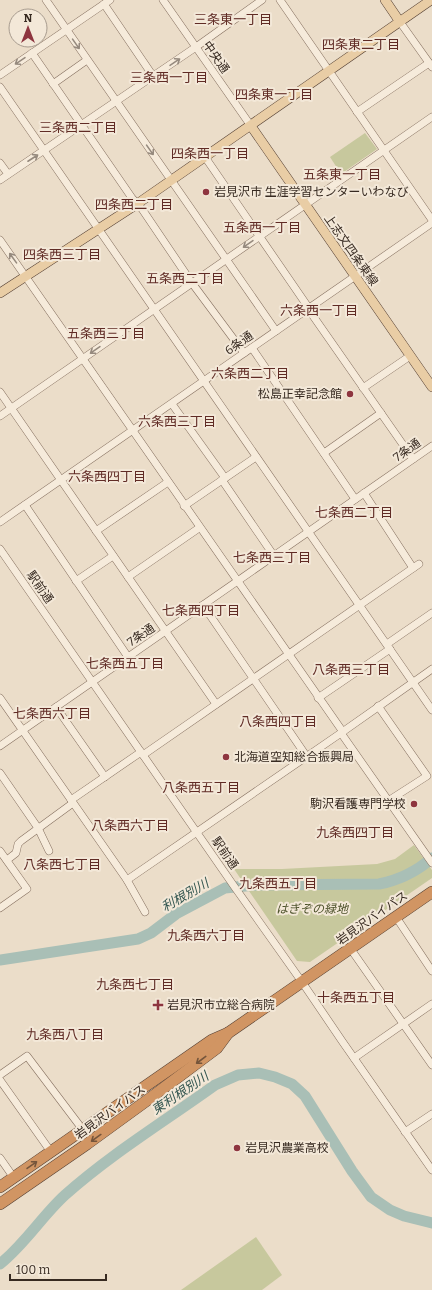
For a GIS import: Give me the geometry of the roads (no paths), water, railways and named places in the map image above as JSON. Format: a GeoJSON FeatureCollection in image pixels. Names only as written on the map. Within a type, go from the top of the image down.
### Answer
{"type":"FeatureCollection","features":[{"type":"Feature","properties":{"kind":"highway","name":"岩見沢バイパス"},"geometry":{"type":"LineString","coordinates":[[0,1187],[212,1040],[228,1033],[432,892]]}},
{"type":"Feature","properties":{"kind":"highway","name":"岩見沢バイパス"},"geometry":{"type":"LineString","coordinates":[[0,1204],[87,1144],[217,1048],[228,1033]]}},
{"type":"Feature","properties":{"kind":"main road"},"geometry":{"type":"LineString","coordinates":[[385,0],[400,22]]}},
{"type":"Feature","properties":{"kind":"main road"},"geometry":{"type":"LineString","coordinates":[[0,293],[137,204],[431,0]]}},
{"type":"Feature","properties":{"kind":"main road","name":"上志文四条東線"},"geometry":{"type":"LineString","coordinates":[[251,126],[432,386]]}},
{"type":"Feature","properties":{"kind":"street"},"geometry":{"type":"LineString","coordinates":[[46,0],[276,331]]}},
{"type":"Feature","properties":{"kind":"street","name":"中央通"},"geometry":{"type":"LineString","coordinates":[[163,0],[251,126]]}},
{"type":"Feature","properties":{"kind":"street"},"geometry":{"type":"LineString","coordinates":[[0,180],[196,47],[262,0]]}},
{"type":"Feature","properties":{"kind":"street"},"geometry":{"type":"LineString","coordinates":[[280,0],[432,220]]}},
{"type":"Feature","properties":{"kind":"street"},"geometry":{"type":"LineString","coordinates":[[0,75],[107,2],[153,76]]}},
{"type":"Feature","properties":{"kind":"street"},"geometry":{"type":"LineString","coordinates":[[357,112],[430,65],[400,22]]}},
{"type":"Feature","properties":{"kind":"street"},"geometry":{"type":"LineString","coordinates":[[32,54],[132,198],[142,209],[244,354]]}},
{"type":"Feature","properties":{"kind":"street"},"geometry":{"type":"LineString","coordinates":[[53,84],[87,60]]}},
{"type":"Feature","properties":{"kind":"street"},"geometry":{"type":"LineString","coordinates":[[0,87],[432,710]]}},
{"type":"Feature","properties":{"kind":"street"},"geometry":{"type":"LineString","coordinates":[[0,416],[432,117]]}},
{"type":"Feature","properties":{"kind":"street"},"geometry":{"type":"LineString","coordinates":[[205,157],[413,459]]}},
{"type":"Feature","properties":{"kind":"street"},"geometry":{"type":"LineString","coordinates":[[0,163],[8,174]]}},
{"type":"Feature","properties":{"kind":"street","name":"6条通"},"geometry":{"type":"LineString","coordinates":[[0,522],[432,224]]}},
{"type":"Feature","properties":{"kind":"street"},"geometry":{"type":"LineString","coordinates":[[0,240],[432,863]]}},
{"type":"Feature","properties":{"kind":"street"},"geometry":{"type":"LineString","coordinates":[[252,348],[355,499]]}},
{"type":"Feature","properties":{"kind":"street"},"geometry":{"type":"LineString","coordinates":[[363,388],[410,356]]}},
{"type":"Feature","properties":{"kind":"street"},"geometry":{"type":"LineString","coordinates":[[0,392],[216,704]]}},
{"type":"Feature","properties":{"kind":"street"},"geometry":{"type":"LineString","coordinates":[[172,404],[274,556]]}},
{"type":"Feature","properties":{"kind":"street"},"geometry":{"type":"LineString","coordinates":[[324,453],[381,413]]}},
{"type":"Feature","properties":{"kind":"street","name":"7条通"},"geometry":{"type":"LineString","coordinates":[[0,746],[432,446]]}},
{"type":"Feature","properties":{"kind":"street"},"geometry":{"type":"LineString","coordinates":[[184,506],[256,457]]}},
{"type":"Feature","properties":{"kind":"street"},"geometry":{"type":"LineString","coordinates":[[96,531],[168,482]]}},
{"type":"Feature","properties":{"kind":"street"},"geometry":{"type":"LineString","coordinates":[[7,860],[16,853],[18,844],[21,841],[105,777],[216,704],[416,566],[364,493]]}},
{"type":"Feature","properties":{"kind":"street"},"geometry":{"type":"LineString","coordinates":[[25,505],[128,657]]}},
{"type":"Feature","properties":{"kind":"street"},"geometry":{"type":"LineString","coordinates":[[128,577],[199,528]]}},
{"type":"Feature","properties":{"kind":"street","name":"駅前通"},"geometry":{"type":"LineString","coordinates":[[0,549],[432,1170]]}},
{"type":"Feature","properties":{"kind":"street"},"geometry":{"type":"LineString","coordinates":[[76,581],[113,556]]}},
{"type":"Feature","properties":{"kind":"street"},"geometry":{"type":"LineString","coordinates":[[203,606],[307,757]]}},
{"type":"Feature","properties":{"kind":"street"},"geometry":{"type":"LineString","coordinates":[[318,698],[432,613]]}},
{"type":"Feature","properties":{"kind":"street"},"geometry":{"type":"LineString","coordinates":[[127,880],[342,733],[432,669]]}},
{"type":"Feature","properties":{"kind":"street"},"geometry":{"type":"LineString","coordinates":[[0,698],[127,880],[145,912]]}},
{"type":"Feature","properties":{"kind":"street"},"geometry":{"type":"LineString","coordinates":[[378,706],[426,776],[388,801]]}},
{"type":"Feature","properties":{"kind":"street"},"geometry":{"type":"LineString","coordinates":[[56,707],[105,777]]}},
{"type":"Feature","properties":{"kind":"street"},"geometry":{"type":"LineString","coordinates":[[0,773],[38,828],[49,851]]}},
{"type":"Feature","properties":{"kind":"street"},"geometry":{"type":"LineString","coordinates":[[0,851],[27,889],[0,908]]}},
{"type":"Feature","properties":{"kind":"street"},"geometry":{"type":"LineString","coordinates":[[396,917],[432,971]]}},
{"type":"Feature","properties":{"kind":"street"},"geometry":{"type":"LineString","coordinates":[[350,948],[432,1065]]}},
{"type":"Feature","properties":{"kind":"street"},"geometry":{"type":"LineString","coordinates":[[354,1058],[432,1004]]}},
{"type":"Feature","properties":{"kind":"street"},"geometry":{"type":"LineString","coordinates":[[0,1075],[27,1056],[83,1130]]}},
{"type":"Feature","properties":{"kind":"street"},"geometry":{"type":"LineString","coordinates":[[0,1080],[51,1152]]}},
{"type":"Feature","properties":{"kind":"street"},"geometry":{"type":"LineString","coordinates":[[405,1132],[432,1114]]}},
{"type":"Feature","properties":{"kind":"street"},"geometry":{"type":"LineString","coordinates":[[0,1158],[14,1178]]}},
{"type":"Feature","properties":{"kind":"street"},"geometry":{"type":"LineString","coordinates":[[0,1208],[20,1191]]}},
{"type":"Feature","properties":{"kind":"waterway","name":"利根別川"},"geometry":{"type":"LineString","coordinates":[[0,960],[138,939],[151,933],[176,914],[225,888],[257,885],[379,884],[407,875],[432,858]]}},
{"type":"Feature","properties":{"kind":"waterway","name":"東利根別川"},"geometry":{"type":"LineString","coordinates":[[0,1264],[17,1248],[65,1195],[119,1152],[215,1085],[238,1075],[259,1073],[275,1077],[292,1084],[305,1096],[352,1171],[371,1197],[390,1210],[404,1216],[432,1223]]}},
{"type":"Feature","properties":{"kind":"place","name":"岩見沢市 生涯学習センターいわなび"},"geometry":{"type":"Point","coordinates":[206,192]}},
{"type":"Feature","properties":{"kind":"place","name":"松島正幸記念館"},"geometry":{"type":"Point","coordinates":[350,394]}},
{"type":"Feature","properties":{"kind":"place","name":"北海道空知総合振興局"},"geometry":{"type":"Point","coordinates":[226,757]}},
{"type":"Feature","properties":{"kind":"place","name":"駒沢看護専門学校"},"geometry":{"type":"Point","coordinates":[414,804]}},
{"type":"Feature","properties":{"kind":"place","name":"岩見沢市立総合病院"},"geometry":{"type":"Point","coordinates":[158,1005]}},
{"type":"Feature","properties":{"kind":"place","name":"岩見沢農業高校"},"geometry":{"type":"Point","coordinates":[237,1148]}},
{"type":"Feature","properties":{"kind":"district","name":"三条東一丁目"},"geometry":{"type":"Point","coordinates":[233,19]}},
{"type":"Feature","properties":{"kind":"district","name":"四条東二丁目"},"geometry":{"type":"Point","coordinates":[361,44]}},
{"type":"Feature","properties":{"kind":"district","name":"三条西一丁目"},"geometry":{"type":"Point","coordinates":[169,77]}},
{"type":"Feature","properties":{"kind":"district","name":"四条東一丁目"},"geometry":{"type":"Point","coordinates":[274,94]}},
{"type":"Feature","properties":{"kind":"district","name":"三条西二丁目"},"geometry":{"type":"Point","coordinates":[78,127]}},
{"type":"Feature","properties":{"kind":"district","name":"四条西一丁目"},"geometry":{"type":"Point","coordinates":[210,153]}},
{"type":"Feature","properties":{"kind":"district","name":"五条東一丁目"},"geometry":{"type":"Point","coordinates":[342,174]}},
{"type":"Feature","properties":{"kind":"district","name":"四条西二丁目"},"geometry":{"type":"Point","coordinates":[134,204]}},
{"type":"Feature","properties":{"kind":"district","name":"五条西一丁目"},"geometry":{"type":"Point","coordinates":[262,227]}},
{"type":"Feature","properties":{"kind":"district","name":"四条西三丁目"},"geometry":{"type":"Point","coordinates":[62,254]}},
{"type":"Feature","properties":{"kind":"district","name":"五条西二丁目"},"geometry":{"type":"Point","coordinates":[185,278]}},
{"type":"Feature","properties":{"kind":"district","name":"六条西一丁目"},"geometry":{"type":"Point","coordinates":[319,310]}},
{"type":"Feature","properties":{"kind":"district","name":"五条西三丁目"},"geometry":{"type":"Point","coordinates":[106,333]}},
{"type":"Feature","properties":{"kind":"district","name":"六条西二丁目"},"geometry":{"type":"Point","coordinates":[250,373]}},
{"type":"Feature","properties":{"kind":"district","name":"六条西三丁目"},"geometry":{"type":"Point","coordinates":[177,421]}},
{"type":"Feature","properties":{"kind":"district","name":"六条西四丁目"},"geometry":{"type":"Point","coordinates":[107,476]}},
{"type":"Feature","properties":{"kind":"district","name":"七条西二丁目"},"geometry":{"type":"Point","coordinates":[354,512]}},
{"type":"Feature","properties":{"kind":"district","name":"七条西三丁目"},"geometry":{"type":"Point","coordinates":[272,557]}},
{"type":"Feature","properties":{"kind":"district","name":"七条西四丁目"},"geometry":{"type":"Point","coordinates":[201,610]}},
{"type":"Feature","properties":{"kind":"district","name":"七条西五丁目"},"geometry":{"type":"Point","coordinates":[125,663]}},
{"type":"Feature","properties":{"kind":"district","name":"八条西三丁目"},"geometry":{"type":"Point","coordinates":[351,669]}},
{"type":"Feature","properties":{"kind":"district","name":"七条西六丁目"},"geometry":{"type":"Point","coordinates":[52,713]}},
{"type":"Feature","properties":{"kind":"district","name":"八条西四丁目"},"geometry":{"type":"Point","coordinates":[278,721]}},
{"type":"Feature","properties":{"kind":"district","name":"八条西五丁目"},"geometry":{"type":"Point","coordinates":[201,787]}},
{"type":"Feature","properties":{"kind":"district","name":"八条西六丁目"},"geometry":{"type":"Point","coordinates":[130,825]}},
{"type":"Feature","properties":{"kind":"district","name":"九条西四丁目"},"geometry":{"type":"Point","coordinates":[355,832]}},
{"type":"Feature","properties":{"kind":"district","name":"八条西七丁目"},"geometry":{"type":"Point","coordinates":[62,864]}},
{"type":"Feature","properties":{"kind":"district","name":"九条西五丁目"},"geometry":{"type":"Point","coordinates":[278,883]}},
{"type":"Feature","properties":{"kind":"district","name":"九条西六丁目"},"geometry":{"type":"Point","coordinates":[206,935]}},
{"type":"Feature","properties":{"kind":"district","name":"九条西七丁目"},"geometry":{"type":"Point","coordinates":[135,984]}},
{"type":"Feature","properties":{"kind":"district","name":"十条西五丁目"},"geometry":{"type":"Point","coordinates":[356,997]}},
{"type":"Feature","properties":{"kind":"district","name":"九条西八丁目"},"geometry":{"type":"Point","coordinates":[65,1034]}},
{"type":"Feature","properties":{"kind":"park label","name":"はぎぞの緑地"},"geometry":{"type":"Point","coordinates":[312,909]}}]}
